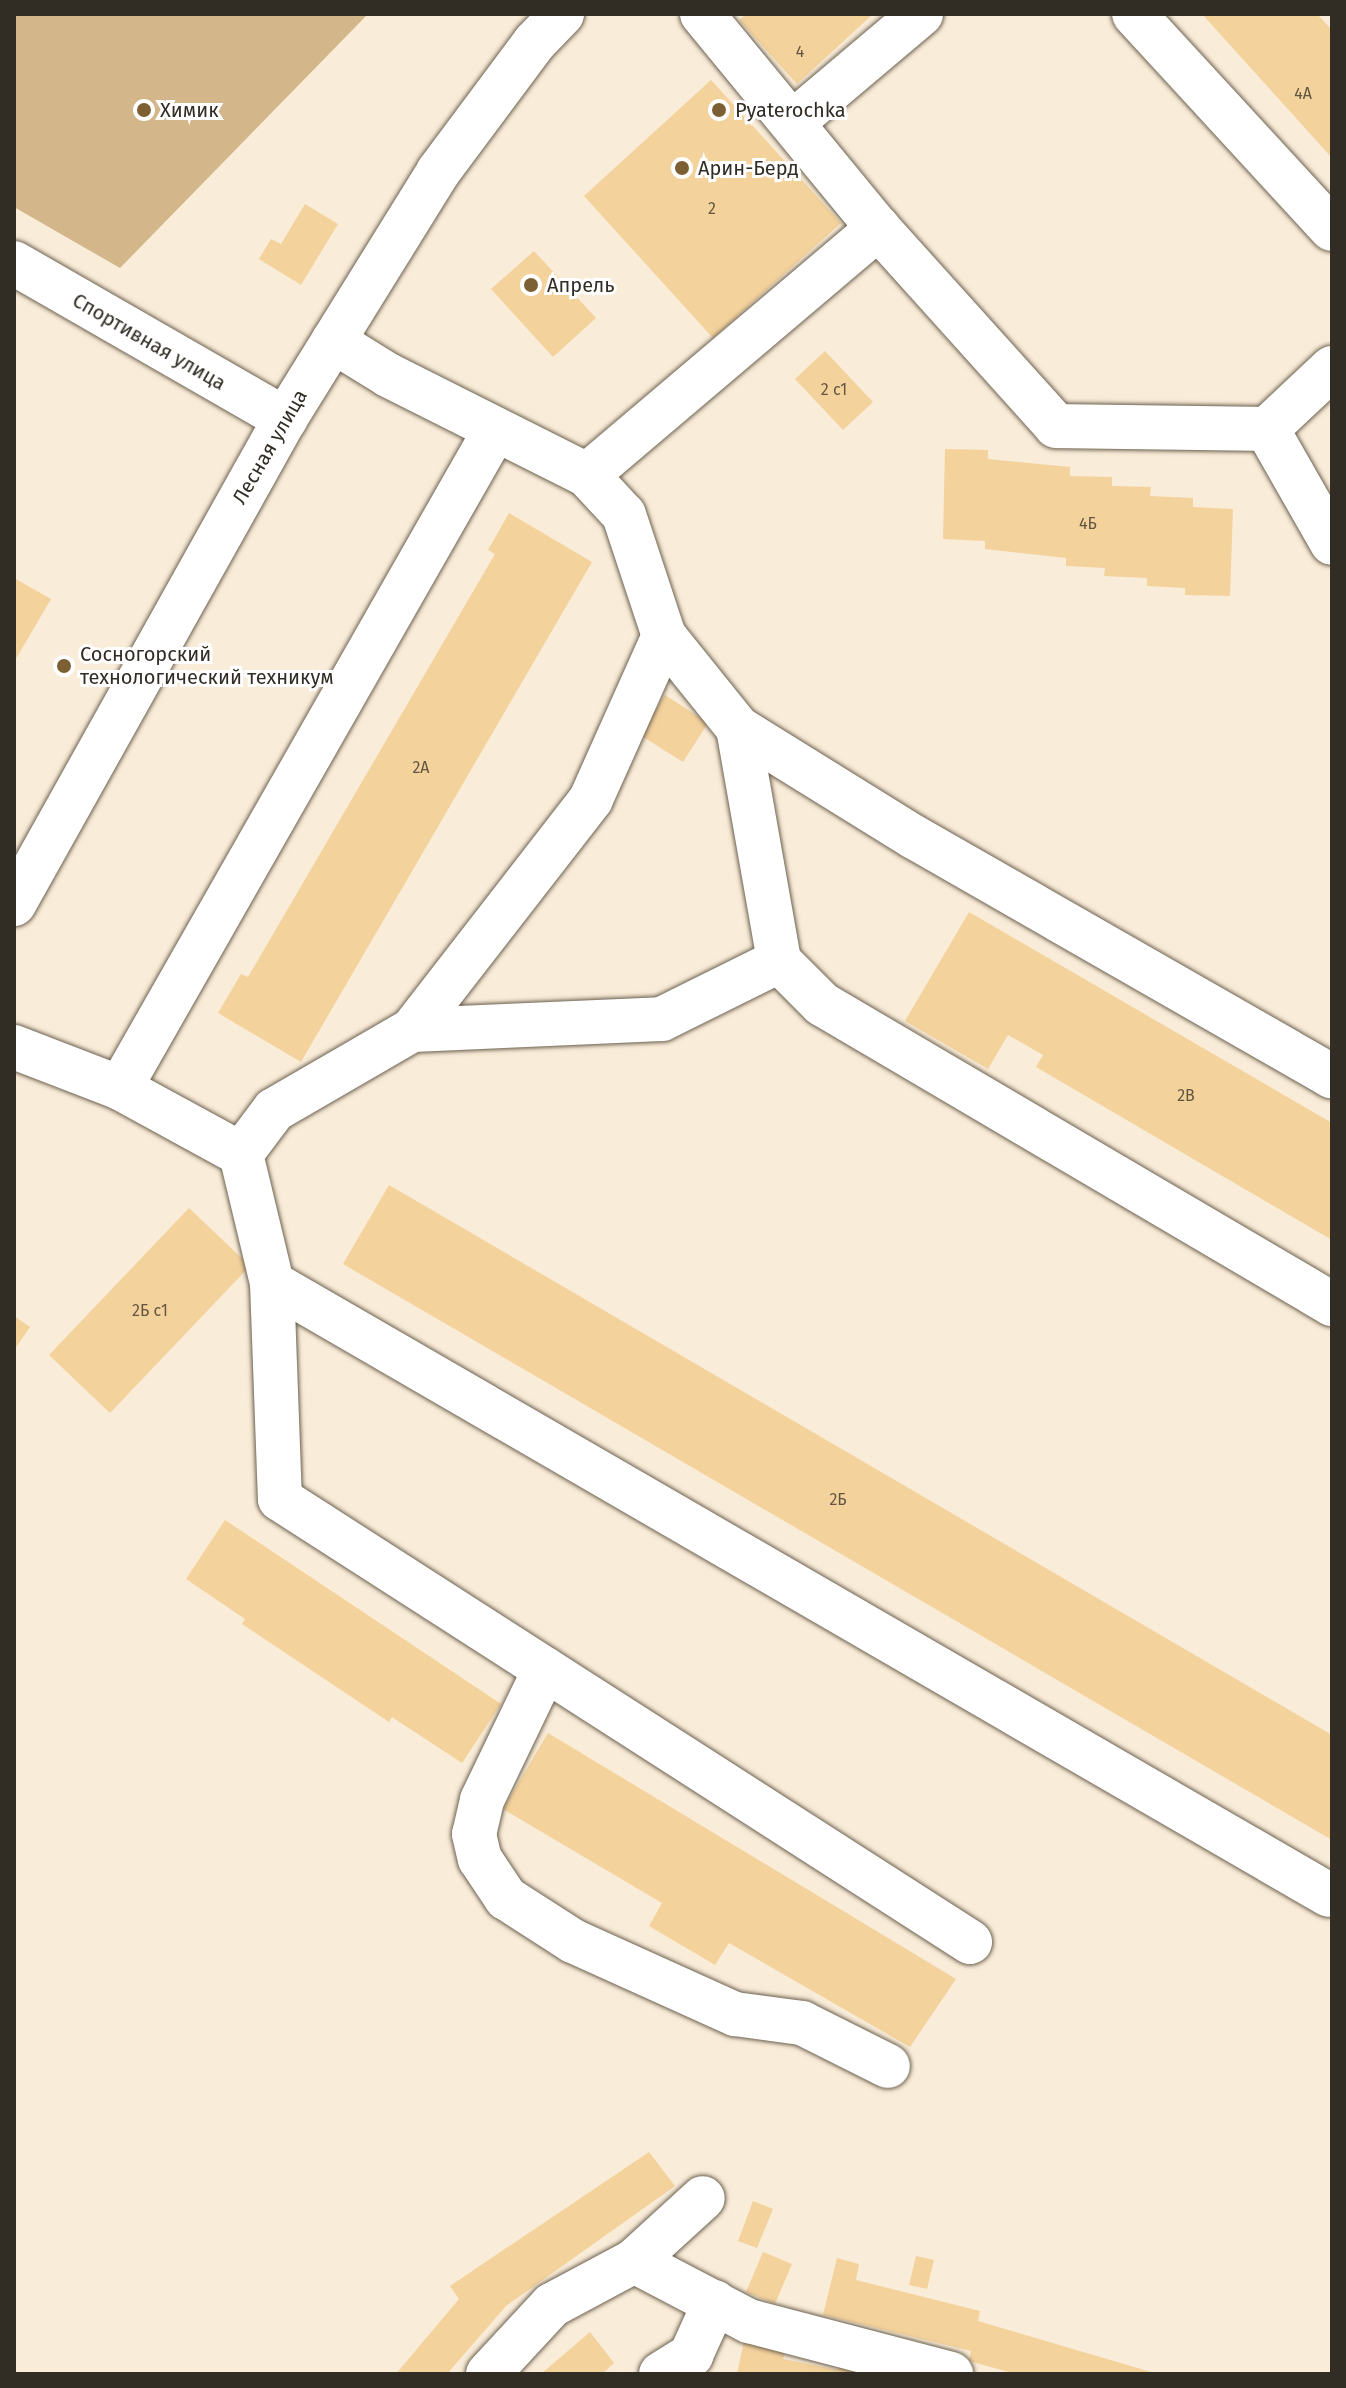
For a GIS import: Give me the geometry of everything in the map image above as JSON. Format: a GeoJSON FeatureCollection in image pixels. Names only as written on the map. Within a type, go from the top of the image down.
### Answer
{"type":"FeatureCollection","features":[{"type":"Feature","properties":{"kind":"main road","name":"Лесная улица"},"geometry":{"type":"LineString","coordinates":[[14,904],[285,419],[333,341],[438,172],[535,42],[562,14]]}},
{"type":"Feature","properties":{"kind":"main road"},"geometry":{"type":"LineString","coordinates":[[702,14],[878,228],[1056,426],[1267,429],[1332,368]]}},
{"type":"Feature","properties":{"kind":"main road"},"geometry":{"type":"LineString","coordinates":[[792,123],[921,14]]}},
{"type":"Feature","properties":{"kind":"main road"},"geometry":{"type":"LineString","coordinates":[[1134,14],[1332,229]]}},
{"type":"Feature","properties":{"kind":"main road"},"geometry":{"type":"LineString","coordinates":[[587,475],[878,228]]}},
{"type":"Feature","properties":{"kind":"main road","name":"Спортивная улица"},"geometry":{"type":"LineString","coordinates":[[14,263],[285,419]]}},
{"type":"Feature","properties":{"kind":"main road"},"geometry":{"type":"LineString","coordinates":[[333,341],[388,375],[587,475],[624,515],[664,636],[738,728],[914,837],[1332,1076]]}},
{"type":"Feature","properties":{"kind":"main road"},"geometry":{"type":"LineString","coordinates":[[1267,429],[1332,543]]}},
{"type":"Feature","properties":{"kind":"main road"},"geometry":{"type":"LineString","coordinates":[[120,1088],[495,430]]}},
{"type":"Feature","properties":{"kind":"main road"},"geometry":{"type":"LineString","coordinates":[[241,1154],[274,1110],[412,1030],[591,799],[664,636]]}},
{"type":"Feature","properties":{"kind":"main road"},"geometry":{"type":"LineString","coordinates":[[738,728],[779,961],[822,1004],[1332,1304]]}},
{"type":"Feature","properties":{"kind":"main road"},"geometry":{"type":"LineString","coordinates":[[412,1030],[662,1019],[779,961]]}},
{"type":"Feature","properties":{"kind":"main road"},"geometry":{"type":"LineString","coordinates":[[14,1047],[120,1088],[241,1154],[272,1283],[280,1499],[970,1942]]}},
{"type":"Feature","properties":{"kind":"main road"},"geometry":{"type":"LineString","coordinates":[[272,1283],[1329,1895]]}},
{"type":"Feature","properties":{"kind":"main road"},"geometry":{"type":"LineString","coordinates":[[545,1669],[482,1800],[474,1834],[480,1859],[506,1898],[573,1941],[735,2014],[802,2023],[888,2066]]}},
{"type":"Feature","properties":{"kind":"main road"},"geometry":{"type":"LineString","coordinates":[[488,2374],[552,2305],[634,2261],[703,2198]]}},
{"type":"Feature","properties":{"kind":"main road"},"geometry":{"type":"LineString","coordinates":[[634,2261],[749,2321],[951,2374]]}},
{"type":"Feature","properties":{"kind":"main road"},"geometry":{"type":"LineString","coordinates":[[686,2368],[715,2302]]}},
{"type":"Feature","properties":{"kind":"shaded area","name":"Химик"},"geometry":{"type":"Polygon","coordinates":[[[14,14],[368,14],[120,268],[14,207],[14,14]]]}},
{"type":"Feature","properties":{"kind":"building"},"geometry":{"type":"Polygon","coordinates":[[[747,14],[873,14],[797,84],[739,20],[747,14]]]}},
{"type":"Feature","properties":{"kind":"building"},"geometry":{"type":"Polygon","coordinates":[[[1202,14],[1317,14],[1332,30],[1332,158],[1202,14]]]}},
{"type":"Feature","properties":{"kind":"building"},"geometry":{"type":"Polygon","coordinates":[[[711,80],[841,223],[713,338],[584,196],[711,80]]]}},
{"type":"Feature","properties":{"kind":"building"},"geometry":{"type":"Polygon","coordinates":[[[305,204],[338,224],[301,285],[259,259],[271,239],[281,244],[305,204]]]}},
{"type":"Feature","properties":{"kind":"building"},"geometry":{"type":"Polygon","coordinates":[[[534,251],[596,318],[553,357],[491,289],[534,251]]]}},
{"type":"Feature","properties":{"kind":"building"},"geometry":{"type":"Polygon","coordinates":[[[825,351],[873,402],[843,430],[795,379],[825,351]]]}},
{"type":"Feature","properties":{"kind":"building"},"geometry":{"type":"Polygon","coordinates":[[[945,449],[988,450],[988,459],[1070,467],[1070,476],[1112,477],[1112,486],[1151,487],[1150,496],[1193,498],[1193,507],[1233,509],[1230,596],[1185,595],[1185,588],[1147,586],[1147,578],[1104,576],[1105,568],[1066,566],[1066,558],[985,549],[985,541],[943,539],[945,449]]]}},
{"type":"Feature","properties":{"kind":"building"},"geometry":{"type":"Polygon","coordinates":[[[509,513],[592,562],[301,1062],[218,1013],[241,974],[248,977],[495,554],[488,550],[509,513]]]}},
{"type":"Feature","properties":{"kind":"building"},"geometry":{"type":"Polygon","coordinates":[[[14,578],[51,599],[14,662],[14,578]]]}},
{"type":"Feature","properties":{"kind":"building"},"geometry":{"type":"Polygon","coordinates":[[[665,695],[708,723],[683,762],[640,735],[665,695]]]}},
{"type":"Feature","properties":{"kind":"building"},"geometry":{"type":"Polygon","coordinates":[[[969,912],[1332,1123],[1332,1240],[1036,1067],[1043,1055],[1008,1035],[988,1069],[905,1021],[969,912]]]}},
{"type":"Feature","properties":{"kind":"building"},"geometry":{"type":"Polygon","coordinates":[[[389,1185],[1332,1735],[1332,1840],[343,1264],[389,1185]]]}},
{"type":"Feature","properties":{"kind":"building"},"geometry":{"type":"Polygon","coordinates":[[[189,1208],[250,1266],[110,1413],[49,1355],[189,1208]]]}},
{"type":"Feature","properties":{"kind":"building"},"geometry":{"type":"Polygon","coordinates":[[[14,1316],[30,1327],[14,1350],[14,1316]]]}},
{"type":"Feature","properties":{"kind":"building"},"geometry":{"type":"Polygon","coordinates":[[[225,1520],[501,1704],[462,1763],[392,1717],[389,1722],[242,1624],[245,1619],[186,1579],[225,1520]]]}},
{"type":"Feature","properties":{"kind":"building"},"geometry":{"type":"Polygon","coordinates":[[[548,1733],[956,1979],[910,2047],[729,1943],[715,1965],[649,1926],[662,1903],[503,1809],[548,1733]]]}},
{"type":"Feature","properties":{"kind":"building"},"geometry":{"type":"Polygon","coordinates":[[[649,2152],[675,2186],[506,2306],[447,2374],[396,2374],[459,2299],[450,2286],[649,2152]]]}},
{"type":"Feature","properties":{"kind":"building"},"geometry":{"type":"Polygon","coordinates":[[[753,2201],[773,2209],[757,2248],[738,2241],[753,2201]]]}},
{"type":"Feature","properties":{"kind":"building"},"geometry":{"type":"Polygon","coordinates":[[[763,2252],[792,2264],[775,2304],[746,2292],[763,2252]]]}},
{"type":"Feature","properties":{"kind":"building"},"geometry":{"type":"Polygon","coordinates":[[[916,2256],[934,2260],[927,2289],[909,2285],[916,2256]]]}},
{"type":"Feature","properties":{"kind":"building"},"geometry":{"type":"Polygon","coordinates":[[[837,2258],[859,2264],[856,2280],[980,2311],[978,2321],[1158,2374],[1016,2374],[969,2361],[971,2351],[823,2315],[837,2258]]]}},
{"type":"Feature","properties":{"kind":"building"},"geometry":{"type":"Polygon","coordinates":[[[747,2327],[788,2335],[783,2359],[838,2370],[840,2361],[895,2374],[737,2374],[747,2327]]]}},
{"type":"Feature","properties":{"kind":"building"},"geometry":{"type":"Polygon","coordinates":[[[590,2332],[614,2363],[602,2374],[541,2374],[590,2332]]]}},
{"type":"Feature","properties":{"kind":"place","name":"Химик"},"geometry":{"type":"Point","coordinates":[144,110]}},
{"type":"Feature","properties":{"kind":"place","name":"Pyaterochka"},"geometry":{"type":"Point","coordinates":[719,110]}},
{"type":"Feature","properties":{"kind":"place","name":"Арин-Берд"},"geometry":{"type":"Point","coordinates":[682,168]}},
{"type":"Feature","properties":{"kind":"place","name":"Апрель"},"geometry":{"type":"Point","coordinates":[531,285]}},
{"type":"Feature","properties":{"kind":"place","name":"Сосногорский технологический техникум"},"geometry":{"type":"Point","coordinates":[64,666]}}]}
